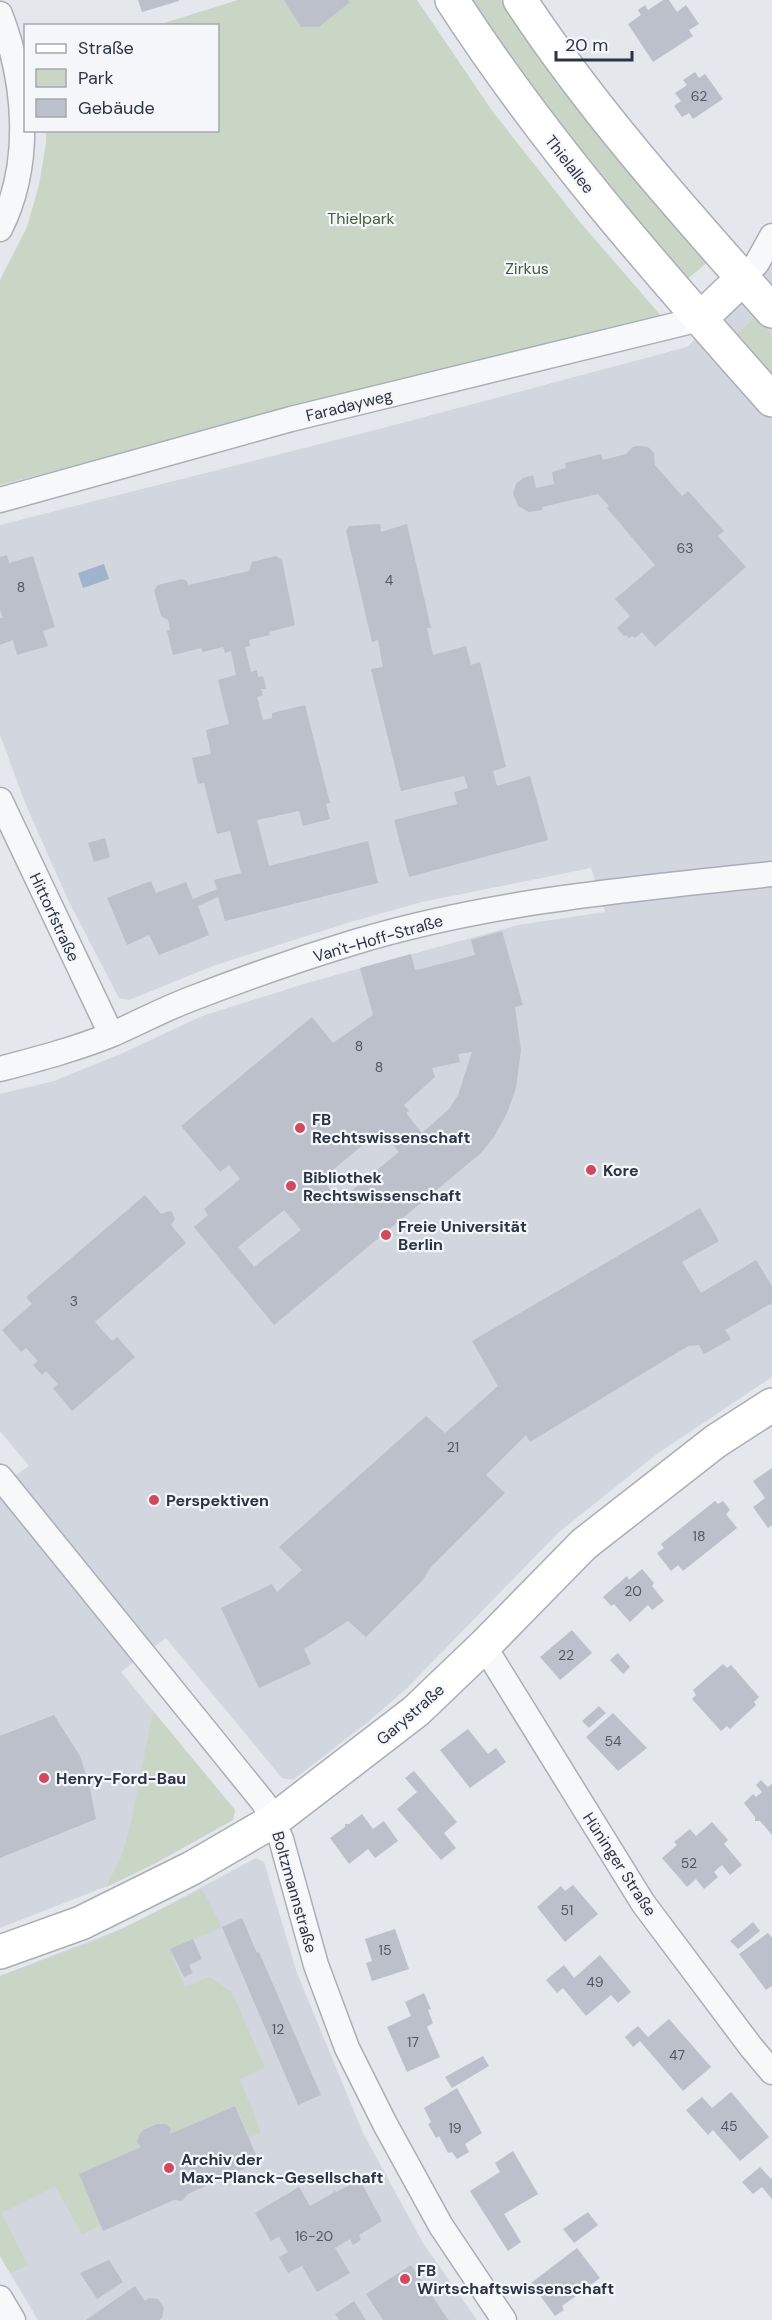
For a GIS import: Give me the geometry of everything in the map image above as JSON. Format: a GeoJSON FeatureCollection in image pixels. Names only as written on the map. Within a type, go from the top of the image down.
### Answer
{"type":"FeatureCollection","features":[{"type":"Feature","properties":{"kind":"main road","name":"Thielallee"},"geometry":{"type":"LineString","coordinates":[[452,0],[491,60],[582,181],[772,400]]}},
{"type":"Feature","properties":{"kind":"main road"},"geometry":{"type":"LineString","coordinates":[[520,0],[623,138],[772,311]]}},
{"type":"Feature","properties":{"kind":"main road"},"geometry":{"type":"LineString","coordinates":[[700,319],[743,279]]}},
{"type":"Feature","properties":{"kind":"main road","name":"Garystraße"},"geometry":{"type":"LineString","coordinates":[[0,1952],[81,1923],[192,1868],[273,1821],[416,1711],[484,1646],[584,1544],[716,1441],[772,1405]]}},
{"type":"Feature","properties":{"kind":"street"},"geometry":{"type":"LineString","coordinates":[[0,14],[9,38],[18,81],[23,126],[18,180],[0,230]]}},
{"type":"Feature","properties":{"kind":"street"},"geometry":{"type":"LineString","coordinates":[[743,279],[757,263],[772,236]]}},
{"type":"Feature","properties":{"kind":"street","name":"Faradayweg"},"geometry":{"type":"LineString","coordinates":[[0,500],[291,419],[700,319]]}},
{"type":"Feature","properties":{"kind":"street","name":"Hittorfstraße"},"geometry":{"type":"LineString","coordinates":[[0,800],[111,1034]]}},
{"type":"Feature","properties":{"kind":"street","name":"Van't-Hoff-Straße"},"geometry":{"type":"LineString","coordinates":[[0,1069],[52,1055],[111,1034],[255,975],[412,925],[544,899],[772,874]]}},
{"type":"Feature","properties":{"kind":"street","name":"Boltzmannstraße"},"geometry":{"type":"LineString","coordinates":[[0,1477],[264,1803],[281,1839],[316,1965],[347,2048],[385,2124],[441,2226],[504,2320]]}},
{"type":"Feature","properties":{"kind":"street","name":"Hüninger Straße"},"geometry":{"type":"LineString","coordinates":[[484,1646],[643,1903],[772,2072]]}},
{"type":"Feature","properties":{"kind":"street"},"geometry":{"type":"LineString","coordinates":[[0,2298],[12,2320]]}},
{"type":"Feature","properties":{"kind":"shaded area","name":"Freie Universität Berlin"},"geometry":{"type":"Polygon","coordinates":[[[772,263],[772,1377],[657,1454],[559,1532],[407,1688],[368,1722],[293,1780],[282,1778],[166,1638],[121,1672],[235,1810],[233,1820],[115,1883],[0,1928],[0,1486],[29,1466],[0,1431],[0,1094],[54,1081],[123,1053],[202,1016],[307,983],[518,925],[605,912],[591,868],[422,902],[347,923],[213,966],[129,1000],[119,998],[68,900],[26,805],[0,735],[0,525],[383,428],[687,347],[763,277],[772,263]]]}},
{"type":"Feature","properties":{"kind":"shaded area"},"geometry":{"type":"Polygon","coordinates":[[[256,1858],[264,1862],[297,1973],[363,2133],[423,2243],[477,2320],[38,2320],[0,2256],[0,1976],[131,1925],[256,1858]]]}},
{"type":"Feature","properties":{"kind":"green space","name":"Thielpark"},"geometry":{"type":"Polygon","coordinates":[[[238,0],[417,0],[493,112],[579,221],[663,318],[329,399],[0,485],[0,280],[27,227],[39,185],[46,132],[219,132],[219,24],[161,24],[238,0]]]}},
{"type":"Feature","properties":{"kind":"green space"},"geometry":{"type":"Polygon","coordinates":[[[466,0],[501,0],[524,35],[709,261],[686,280],[592,171],[466,0]]]}},
{"type":"Feature","properties":{"kind":"green space"},"geometry":{"type":"Polygon","coordinates":[[[756,317],[772,335],[772,378],[734,336],[756,317]]]}},
{"type":"Feature","properties":{"kind":"green space"},"geometry":{"type":"Polygon","coordinates":[[[153,1711],[235,1810],[233,1820],[154,1864],[106,1887],[122,1855],[131,1823],[153,1711]]]}},
{"type":"Feature","properties":{"kind":"green space"},"geometry":{"type":"Polygon","coordinates":[[[202,1889],[222,1927],[170,1950],[185,1987],[209,1977],[232,1992],[265,2068],[240,2079],[261,2133],[249,2137],[236,2105],[170,2134],[171,2128],[166,2124],[148,2128],[141,2133],[137,2141],[141,2147],[79,2174],[101,2225],[82,2234],[55,2186],[1,2213],[28,2265],[10,2273],[0,2256],[0,1976],[103,1938],[202,1889]]]}},
{"type":"Feature","properties":{"kind":"water"},"geometry":{"type":"Polygon","coordinates":[[[104,564],[109,579],[83,588],[78,573],[104,564]]]}},
{"type":"Feature","properties":{"kind":"building"},"geometry":{"type":"Polygon","coordinates":[[[138,0],[179,0],[179,1],[142,12],[138,0]]]}},
{"type":"Feature","properties":{"kind":"building"},"geometry":{"type":"Polygon","coordinates":[[[284,0],[348,0],[350,2],[319,27],[301,27],[284,0]]]}},
{"type":"Feature","properties":{"kind":"building"},"geometry":{"type":"Polygon","coordinates":[[[663,0],[669,0],[677,12],[686,5],[699,24],[689,30],[693,36],[653,62],[628,24],[641,15],[638,10],[645,5],[648,10],[663,0]]]}},
{"type":"Feature","properties":{"kind":"building"},"geometry":{"type":"Polygon","coordinates":[[[695,72],[699,78],[705,74],[723,99],[693,119],[689,113],[682,117],[674,106],[681,101],[675,93],[687,85],[683,80],[695,72]]]}},
{"type":"Feature","properties":{"kind":"building"},"geometry":{"type":"Polygon","coordinates":[[[633,447],[648,447],[654,453],[655,465],[682,496],[688,491],[724,531],[718,536],[746,567],[655,647],[642,632],[635,638],[632,636],[629,638],[617,628],[630,616],[615,599],[655,565],[598,494],[529,512],[518,506],[513,493],[516,484],[523,478],[533,475],[536,488],[554,484],[552,472],[566,468],[565,463],[601,454],[603,460],[626,454],[633,447]]]}},
{"type":"Feature","properties":{"kind":"building"},"geometry":{"type":"Polygon","coordinates":[[[380,524],[381,532],[407,524],[431,628],[427,628],[433,655],[466,646],[471,665],[480,662],[506,767],[493,771],[497,786],[530,776],[548,840],[409,877],[394,820],[457,804],[454,792],[468,788],[464,776],[401,791],[371,669],[383,667],[378,640],[372,642],[346,531],[349,526],[380,524]]]}},
{"type":"Feature","properties":{"kind":"building"},"geometry":{"type":"Polygon","coordinates":[[[7,555],[9,563],[33,556],[55,627],[43,631],[48,646],[17,655],[13,640],[0,645],[0,618],[3,618],[0,610],[0,557],[7,555]]]}},
{"type":"Feature","properties":{"kind":"building"},"geometry":{"type":"Polygon","coordinates":[[[276,556],[282,560],[295,625],[249,640],[250,646],[245,647],[251,672],[257,670],[258,677],[263,676],[265,683],[266,689],[261,689],[263,695],[257,697],[263,720],[272,718],[272,713],[305,705],[330,803],[326,804],[330,819],[303,826],[299,811],[257,820],[269,866],[368,841],[378,883],[225,921],[218,897],[198,906],[209,935],[159,955],[149,935],[127,945],[107,898],[151,881],[156,893],[186,882],[193,899],[217,889],[214,880],[241,873],[230,831],[217,834],[204,783],[198,784],[192,758],[211,754],[206,730],[229,724],[218,680],[236,675],[231,651],[225,653],[223,647],[203,652],[201,648],[173,655],[167,631],[170,630],[168,620],[161,616],[154,590],[158,585],[182,579],[187,581],[188,585],[249,571],[252,562],[276,556]]]}},
{"type":"Feature","properties":{"kind":"building"},"geometry":{"type":"Polygon","coordinates":[[[105,838],[110,857],[94,862],[88,843],[105,838]]]}},
{"type":"Feature","properties":{"kind":"building","name":"FB Rechtswissenschaft"},"geometry":{"type":"Polygon","coordinates":[[[502,931],[523,1005],[515,1007],[521,1050],[516,1088],[507,1113],[494,1137],[481,1153],[274,1325],[194,1227],[208,1215],[204,1209],[240,1179],[229,1165],[220,1172],[181,1126],[312,1017],[333,1043],[373,1015],[360,968],[411,954],[415,970],[421,969],[475,955],[471,940],[502,931]],[[472,1052],[458,1054],[460,1062],[432,1068],[435,1077],[404,1105],[409,1111],[406,1113],[422,1133],[449,1109],[458,1095],[472,1052]],[[381,1130],[322,1179],[339,1201],[399,1152],[381,1130]],[[284,1210],[238,1247],[254,1267],[301,1230],[284,1210]]]}},
{"type":"Feature","properties":{"kind":"building"},"geometry":{"type":"Polygon","coordinates":[[[145,1195],[161,1214],[172,1212],[175,1219],[171,1225],[186,1243],[95,1322],[112,1341],[117,1337],[135,1357],[72,1411],[53,1388],[58,1384],[46,1371],[42,1375],[33,1365],[38,1361],[26,1348],[21,1352],[2,1330],[32,1304],[26,1297],[145,1195]]]}},
{"type":"Feature","properties":{"kind":"building"},"geometry":{"type":"Polygon","coordinates":[[[700,1208],[719,1241],[682,1262],[701,1293],[756,1260],[772,1286],[772,1303],[725,1330],[731,1339],[704,1354],[699,1345],[688,1346],[530,1442],[526,1435],[486,1475],[505,1493],[431,1567],[422,1581],[366,1637],[348,1621],[304,1649],[311,1664],[259,1688],[221,1608],[272,1584],[277,1592],[302,1570],[279,1547],[426,1416],[445,1433],[498,1386],[472,1341],[700,1208]]]}},
{"type":"Feature","properties":{"kind":"building"},"geometry":{"type":"Polygon","coordinates":[[[772,1468],[772,1525],[768,1528],[753,1507],[765,1498],[753,1481],[772,1468]]]}},
{"type":"Feature","properties":{"kind":"building"},"geometry":{"type":"Polygon","coordinates":[[[715,1501],[718,1504],[723,1501],[730,1510],[726,1514],[737,1528],[683,1571],[678,1565],[671,1571],[657,1553],[664,1548],[661,1544],[715,1501]]]}},
{"type":"Feature","properties":{"kind":"building"},"geometry":{"type":"Polygon","coordinates":[[[642,1569],[654,1583],[652,1586],[664,1601],[652,1610],[648,1605],[630,1622],[614,1604],[611,1606],[603,1597],[627,1576],[629,1580],[642,1569]]]}},
{"type":"Feature","properties":{"kind":"building"},"geometry":{"type":"Polygon","coordinates":[[[572,1630],[592,1653],[560,1680],[540,1657],[572,1630]]]}},
{"type":"Feature","properties":{"kind":"building"},"geometry":{"type":"Polygon","coordinates":[[[618,1653],[630,1667],[623,1674],[610,1660],[618,1653]]]}},
{"type":"Feature","properties":{"kind":"building"},"geometry":{"type":"Polygon","coordinates":[[[723,1664],[727,1668],[731,1665],[759,1697],[754,1702],[756,1705],[730,1729],[727,1726],[721,1731],[692,1699],[696,1695],[693,1690],[723,1664]]]}},
{"type":"Feature","properties":{"kind":"building"},"geometry":{"type":"Polygon","coordinates":[[[599,1706],[606,1713],[589,1728],[582,1721],[599,1706]]]}},
{"type":"Feature","properties":{"kind":"building"},"geometry":{"type":"Polygon","coordinates":[[[613,1713],[647,1748],[618,1771],[586,1737],[613,1713]]]}},
{"type":"Feature","properties":{"kind":"building","name":"Henry-Ford-Bau"},"geometry":{"type":"Polygon","coordinates":[[[54,1715],[80,1756],[90,1788],[96,1819],[0,1858],[0,1736],[54,1715]]]}},
{"type":"Feature","properties":{"kind":"building"},"geometry":{"type":"Polygon","coordinates":[[[468,1729],[488,1754],[496,1748],[506,1762],[470,1788],[440,1750],[468,1729]]]}},
{"type":"Feature","properties":{"kind":"building"},"geometry":{"type":"Polygon","coordinates":[[[414,1771],[457,1822],[444,1833],[456,1848],[441,1860],[397,1809],[417,1792],[405,1778],[414,1771]]]}},
{"type":"Feature","properties":{"kind":"building"},"geometry":{"type":"Polygon","coordinates":[[[761,1780],[768,1787],[772,1784],[772,1835],[760,1821],[755,1821],[755,1817],[744,1803],[753,1794],[756,1797],[762,1792],[756,1785],[761,1780]]]}},
{"type":"Feature","properties":{"kind":"building"},"geometry":{"type":"Polygon","coordinates":[[[362,1814],[373,1829],[384,1821],[398,1841],[375,1858],[368,1849],[349,1864],[330,1838],[345,1827],[345,1824],[349,1824],[362,1814]]]}},
{"type":"Feature","properties":{"kind":"building"},"geometry":{"type":"Polygon","coordinates":[[[712,1822],[728,1840],[724,1844],[742,1865],[730,1875],[722,1865],[714,1872],[718,1877],[704,1889],[696,1879],[687,1887],[662,1858],[677,1845],[674,1842],[690,1829],[696,1836],[712,1822]]]}},
{"type":"Feature","properties":{"kind":"building"},"geometry":{"type":"Polygon","coordinates":[[[573,1885],[598,1914],[565,1942],[537,1907],[561,1886],[565,1891],[573,1885]]]}},
{"type":"Feature","properties":{"kind":"building"},"geometry":{"type":"Polygon","coordinates":[[[242,1918],[321,2095],[298,2105],[222,1927],[242,1918]]]}},
{"type":"Feature","properties":{"kind":"building"},"geometry":{"type":"Polygon","coordinates":[[[753,1922],[760,1931],[738,1949],[730,1941],[753,1922]]]}},
{"type":"Feature","properties":{"kind":"building"},"geometry":{"type":"Polygon","coordinates":[[[395,1929],[409,1969],[372,1981],[366,1963],[372,1961],[365,1939],[395,1929]]]}},
{"type":"Feature","properties":{"kind":"building"},"geometry":{"type":"Polygon","coordinates":[[[768,1933],[772,1938],[772,1986],[766,1990],[739,1954],[768,1933]]]}},
{"type":"Feature","properties":{"kind":"building"},"geometry":{"type":"Polygon","coordinates":[[[193,1939],[202,1959],[189,1965],[193,1973],[184,1977],[170,1949],[193,1939]]]}},
{"type":"Feature","properties":{"kind":"building"},"geometry":{"type":"Polygon","coordinates":[[[600,1955],[631,1992],[618,2003],[611,1995],[586,2016],[563,1988],[557,1993],[546,1980],[564,1965],[574,1978],[600,1955]]]}},
{"type":"Feature","properties":{"kind":"building"},"geometry":{"type":"Polygon","coordinates":[[[424,1993],[431,2009],[428,2010],[433,2023],[427,2027],[440,2057],[407,2072],[387,2027],[411,2016],[405,2002],[424,1993]]]}},
{"type":"Feature","properties":{"kind":"building"},"geometry":{"type":"Polygon","coordinates":[[[669,2019],[711,2067],[683,2091],[640,2041],[633,2047],[625,2037],[638,2026],[648,2037],[669,2019]]]}},
{"type":"Feature","properties":{"kind":"building"},"geometry":{"type":"Polygon","coordinates":[[[483,2056],[489,2066],[452,2088],[445,2077],[483,2056]]]}},
{"type":"Feature","properties":{"kind":"building"},"geometry":{"type":"Polygon","coordinates":[[[457,2088],[482,2133],[465,2144],[469,2152],[457,2159],[452,2152],[448,2153],[439,2136],[436,2138],[428,2124],[431,2122],[424,2108],[457,2088]]]}},
{"type":"Feature","properties":{"kind":"building"},"geometry":{"type":"Polygon","coordinates":[[[731,2092],[769,2137],[740,2161],[713,2130],[708,2135],[686,2110],[702,2097],[712,2108],[731,2092]]]}},
{"type":"Feature","properties":{"kind":"building","name":"Archiv der Max-Planck-Gesellschaft"},"geometry":{"type":"Polygon","coordinates":[[[235,2106],[259,2162],[188,2194],[182,2201],[174,2200],[103,2231],[79,2174],[141,2147],[137,2142],[143,2130],[157,2124],[166,2124],[171,2128],[170,2134],[235,2106]]]}},
{"type":"Feature","properties":{"kind":"building"},"geometry":{"type":"Polygon","coordinates":[[[513,2151],[538,2194],[504,2214],[521,2242],[508,2251],[470,2191],[500,2172],[495,2163],[513,2151]]]}},
{"type":"Feature","properties":{"kind":"building"},"geometry":{"type":"Polygon","coordinates":[[[760,2167],[772,2178],[772,2199],[762,2187],[753,2194],[742,2182],[760,2167]]]}},
{"type":"Feature","properties":{"kind":"building"},"geometry":{"type":"Polygon","coordinates":[[[360,2180],[382,2221],[359,2235],[361,2240],[353,2245],[350,2239],[335,2248],[350,2273],[317,2292],[302,2266],[288,2273],[279,2257],[288,2252],[279,2237],[271,2241],[255,2213],[299,2187],[310,2206],[333,2193],[334,2190],[336,2192],[360,2180]]]}},
{"type":"Feature","properties":{"kind":"building"},"geometry":{"type":"Polygon","coordinates":[[[588,2212],[598,2225],[574,2243],[563,2229],[588,2212]]]}},
{"type":"Feature","properties":{"kind":"building"},"geometry":{"type":"Polygon","coordinates":[[[577,2248],[600,2278],[562,2306],[564,2310],[555,2316],[531,2283],[577,2248]]]}},
{"type":"Feature","properties":{"kind":"building"},"geometry":{"type":"Polygon","coordinates":[[[109,2260],[123,2282],[97,2299],[80,2273],[109,2260]]]}},
{"type":"Feature","properties":{"kind":"building","name":"FB Wirtschaftswissenschaft"},"geometry":{"type":"Polygon","coordinates":[[[411,2265],[449,2320],[383,2320],[366,2294],[411,2265]]]}},
{"type":"Feature","properties":{"kind":"building"},"geometry":{"type":"Polygon","coordinates":[[[135,2286],[145,2301],[149,2298],[158,2299],[164,2308],[162,2318],[159,2320],[86,2320],[135,2286]]]}},
{"type":"Feature","properties":{"kind":"building"},"geometry":{"type":"Polygon","coordinates":[[[354,2301],[366,2320],[339,2320],[335,2314],[354,2301]]]}},
{"type":"Feature","properties":{"kind":"place","name":"FB Rechtswissenschaft"},"geometry":{"type":"Point","coordinates":[300,1128]}},
{"type":"Feature","properties":{"kind":"place","name":"Kore"},"geometry":{"type":"Point","coordinates":[591,1170]}},
{"type":"Feature","properties":{"kind":"place","name":"Bibliothek Rechtswissenschaft"},"geometry":{"type":"Point","coordinates":[291,1186]}},
{"type":"Feature","properties":{"kind":"place","name":"Freie Universität Berlin"},"geometry":{"type":"Point","coordinates":[386,1235]}},
{"type":"Feature","properties":{"kind":"place","name":"Perspektiven"},"geometry":{"type":"Point","coordinates":[154,1500]}},
{"type":"Feature","properties":{"kind":"place","name":"Henry-Ford-Bau"},"geometry":{"type":"Point","coordinates":[44,1778]}},
{"type":"Feature","properties":{"kind":"place","name":"Archiv der Max-Planck-Gesellschaft"},"geometry":{"type":"Point","coordinates":[169,2168]}},
{"type":"Feature","properties":{"kind":"place","name":"FB Wirtschaftswissenschaft"},"geometry":{"type":"Point","coordinates":[405,2279]}},
{"type":"Feature","properties":{"kind":"park label","name":"Zirkus"},"geometry":{"type":"Point","coordinates":[527,268]}}]}
